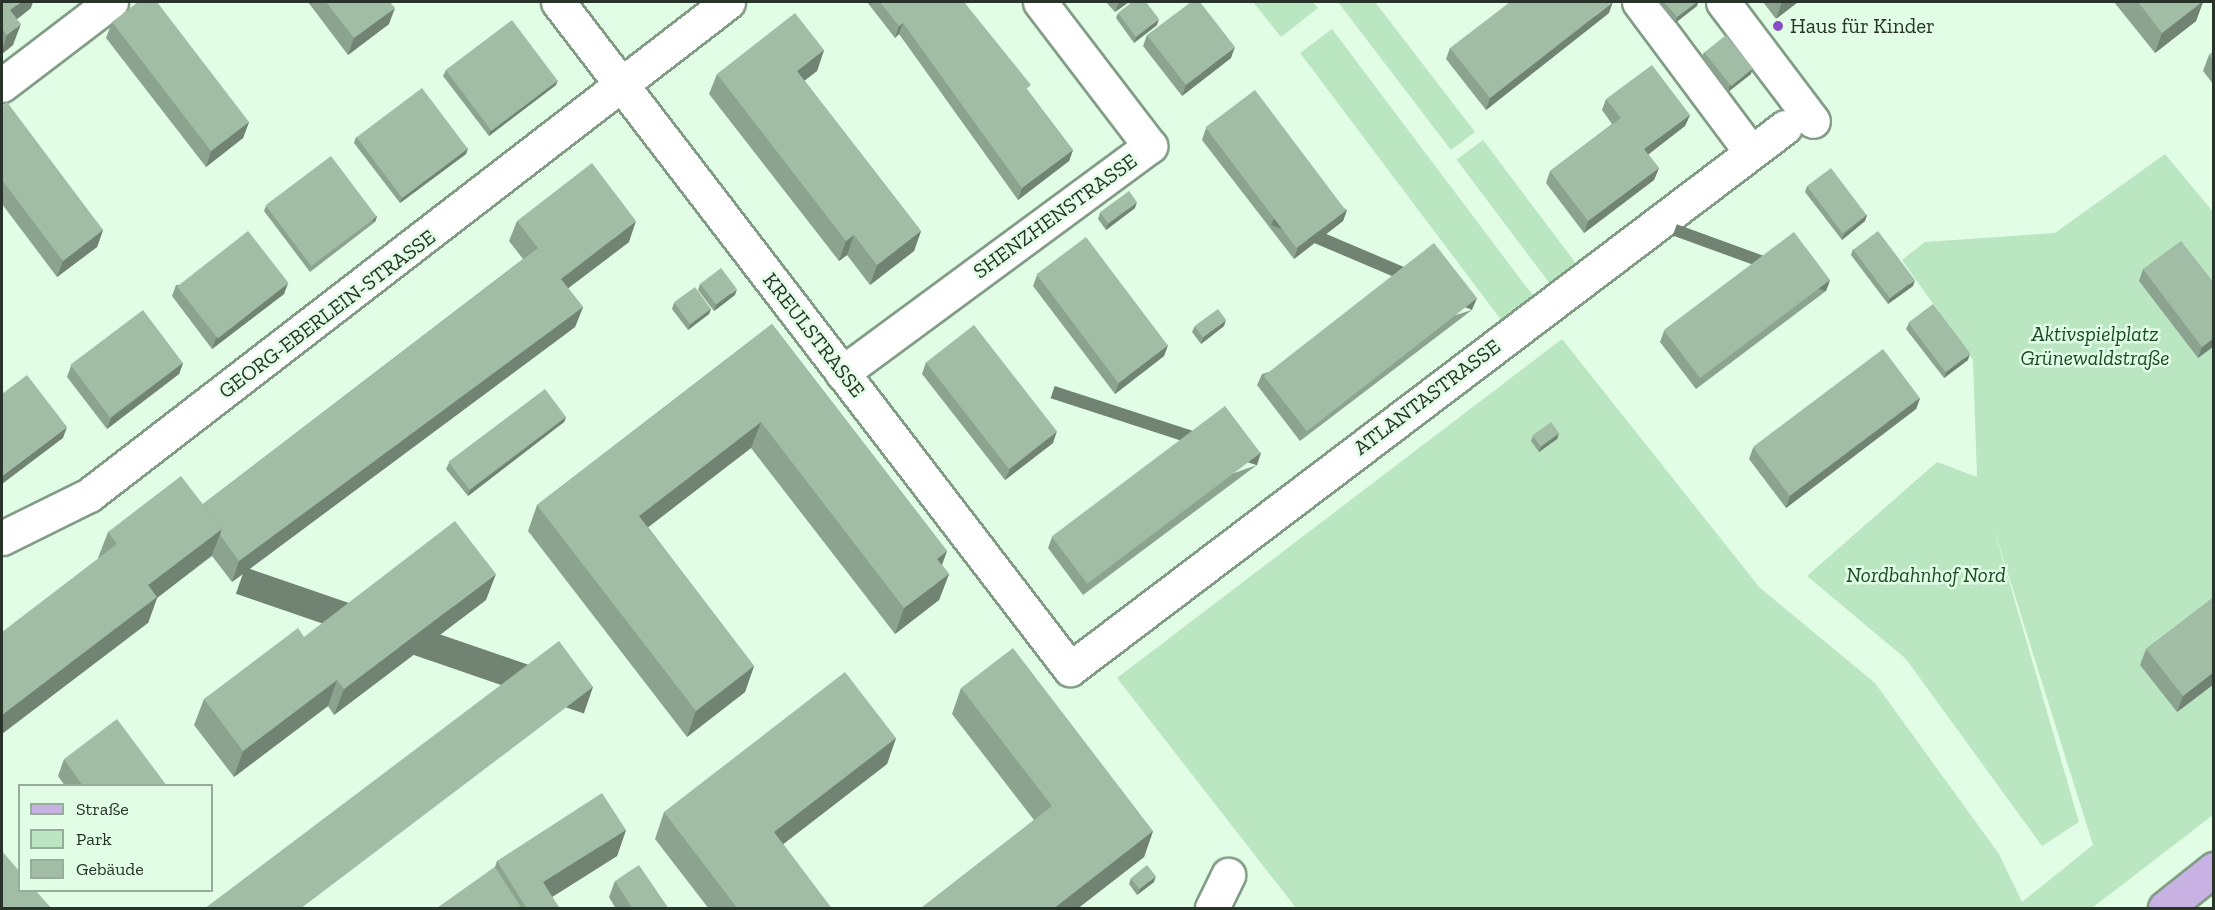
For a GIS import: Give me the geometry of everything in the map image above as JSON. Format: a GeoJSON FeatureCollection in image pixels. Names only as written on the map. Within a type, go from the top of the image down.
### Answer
{"type":"FeatureCollection","features":[{"type":"Feature","properties":{"kind":"main road"},"geometry":{"type":"LineString","coordinates":[[2165,909],[2214,869]]}},
{"type":"Feature","properties":{"kind":"street"},"geometry":{"type":"LineString","coordinates":[[2,85],[111,2]]}},
{"type":"Feature","properties":{"kind":"street","name":"KREULSTRASSE"},"geometry":{"type":"LineString","coordinates":[[558,2],[1070,669]]}},
{"type":"Feature","properties":{"kind":"street"},"geometry":{"type":"LineString","coordinates":[[622,86],[728,2]]}},
{"type":"Feature","properties":{"kind":"street","name":"SHENZHENSTRASSE"},"geometry":{"type":"LineString","coordinates":[[842,373],[1150,146],[1040,2]]}},
{"type":"Feature","properties":{"kind":"street"},"geometry":{"type":"LineString","coordinates":[[1639,2],[1751,152]]}},
{"type":"Feature","properties":{"kind":"street","name":"ATLANTASTRASSE"},"geometry":{"type":"LineString","coordinates":[[1070,669],[1751,152],[1799,124],[1723,2]]}},
{"type":"Feature","properties":{"kind":"street","name":"GEORG-EBERLEIN-STRASSE"},"geometry":{"type":"LineString","coordinates":[[11,532],[89,495],[622,86]]}},
{"type":"Feature","properties":{"kind":"street"},"geometry":{"type":"LineString","coordinates":[[1212,909],[1228,875]]}},
{"type":"Feature","properties":{"kind":"green space"},"geometry":{"type":"Polygon","coordinates":[[[1253,2],[1313,2],[1318,8],[1281,37],[1253,2]]]}},
{"type":"Feature","properties":{"kind":"green space"},"geometry":{"type":"Polygon","coordinates":[[[1338,2],[1375,2],[1475,132],[1451,150],[1338,2]]]}},
{"type":"Feature","properties":{"kind":"green space"},"geometry":{"type":"Polygon","coordinates":[[[1332,29],[1537,301],[1505,325],[1300,53],[1332,29]]]}},
{"type":"Feature","properties":{"kind":"green space"},"geometry":{"type":"Polygon","coordinates":[[[1483,140],[1578,266],[1552,286],[1457,160],[1483,140]]]}},
{"type":"Feature","properties":{"kind":"green space"},"geometry":{"type":"Polygon","coordinates":[[[2165,154],[2213,212],[2213,815],[2092,908],[1296,908],[1117,678],[1562,339],[1760,588],[1875,683],[1999,854],[2022,902],[2093,845],[1993,526],[2079,822],[2042,846],[1906,659],[1807,576],[1937,462],[1977,477],[1973,360],[1902,260],[1925,242],[2055,233],[2165,154]]]}},
{"type":"Feature","properties":{"kind":"building"},"geometry":{"type":"Polygon","coordinates":[[[2,2],[21,2],[10,10],[21,24],[7,35],[2,29],[2,2]]]}},
{"type":"Feature","properties":{"kind":"building"},"geometry":{"type":"Polygon","coordinates":[[[138,2],[157,2],[249,122],[211,151],[112,22],[138,2]]]}},
{"type":"Feature","properties":{"kind":"building"},"geometry":{"type":"Polygon","coordinates":[[[326,2],[390,2],[395,8],[354,38],[326,2]]]}},
{"type":"Feature","properties":{"kind":"building"},"geometry":{"type":"Polygon","coordinates":[[[880,2],[964,2],[1031,85],[1026,89],[1073,150],[1022,188],[903,23],[899,26],[880,2]]]}},
{"type":"Feature","properties":{"kind":"building"},"geometry":{"type":"Polygon","coordinates":[[[1132,2],[1146,2],[1159,19],[1136,37],[1118,13],[1132,2]]]}},
{"type":"Feature","properties":{"kind":"building"},"geometry":{"type":"Polygon","coordinates":[[[1191,2],[1200,2],[1235,47],[1186,85],[1147,35],[1191,2]]]}},
{"type":"Feature","properties":{"kind":"building"},"geometry":{"type":"Polygon","coordinates":[[[1510,2],[1613,2],[1490,98],[1450,48],[1510,2]]]}},
{"type":"Feature","properties":{"kind":"building"},"geometry":{"type":"Polygon","coordinates":[[[1664,2],[1697,2],[1677,17],[1664,2]]]}},
{"type":"Feature","properties":{"kind":"building"},"geometry":{"type":"Polygon","coordinates":[[[2138,2],[2202,2],[2162,33],[2138,2]]]}},
{"type":"Feature","properties":{"kind":"building"},"geometry":{"type":"Polygon","coordinates":[[[795,13],[824,50],[797,71],[921,231],[877,265],[854,235],[846,241],[717,74],[795,13]]]}},
{"type":"Feature","properties":{"kind":"building"},"geometry":{"type":"Polygon","coordinates":[[[512,20],[558,81],[491,131],[446,70],[512,20]]]}},
{"type":"Feature","properties":{"kind":"building"},"geometry":{"type":"Polygon","coordinates":[[[1726,35],[1753,68],[1731,86],[1704,53],[1726,35]]]}},
{"type":"Feature","properties":{"kind":"building"},"geometry":{"type":"Polygon","coordinates":[[[2214,51],[2214,61],[2209,55],[2214,51]]]}},
{"type":"Feature","properties":{"kind":"building"},"geometry":{"type":"Polygon","coordinates":[[[1652,65],[1690,115],[1644,149],[1659,168],[1588,221],[1550,171],[1621,118],[1606,99],[1652,65]]]}},
{"type":"Feature","properties":{"kind":"building"},"geometry":{"type":"Polygon","coordinates":[[[422,88],[468,149],[402,198],[357,137],[422,88]]]}},
{"type":"Feature","properties":{"kind":"building"},"geometry":{"type":"Polygon","coordinates":[[[1255,90],[1346,211],[1296,248],[1205,127],[1255,90]]]}},
{"type":"Feature","properties":{"kind":"building"},"geometry":{"type":"Polygon","coordinates":[[[7,102],[103,230],[63,261],[2,180],[2,106],[7,102]]]}},
{"type":"Feature","properties":{"kind":"building"},"geometry":{"type":"Polygon","coordinates":[[[331,156],[377,217],[311,266],[266,205],[331,156]]]}},
{"type":"Feature","properties":{"kind":"building"},"geometry":{"type":"Polygon","coordinates":[[[592,163],[636,221],[561,279],[583,307],[239,561],[220,535],[222,529],[203,504],[538,248],[517,221],[592,163]]]}},
{"type":"Feature","properties":{"kind":"building"},"geometry":{"type":"Polygon","coordinates":[[[1831,168],[1867,215],[1843,233],[1807,186],[1831,168]]]}},
{"type":"Feature","properties":{"kind":"building"},"geometry":{"type":"Polygon","coordinates":[[[1129,191],[1137,202],[1108,223],[1100,212],[1129,191]]]}},
{"type":"Feature","properties":{"kind":"building"},"geometry":{"type":"Polygon","coordinates":[[[248,231],[289,283],[218,338],[177,286],[248,231]]]}},
{"type":"Feature","properties":{"kind":"building"},"geometry":{"type":"Polygon","coordinates":[[[1878,231],[1915,280],[1890,298],[1853,250],[1878,231]]]}},
{"type":"Feature","properties":{"kind":"building"},"geometry":{"type":"Polygon","coordinates":[[[1794,232],[1830,280],[1700,378],[1664,330],[1794,232]]]}},
{"type":"Feature","properties":{"kind":"building"},"geometry":{"type":"Polygon","coordinates":[[[1086,237],[1168,346],[1118,383],[1036,274],[1086,237]]]}},
{"type":"Feature","properties":{"kind":"building"},"geometry":{"type":"Polygon","coordinates":[[[2181,241],[2214,283],[2214,338],[2202,347],[2143,269],[2181,241]]]}},
{"type":"Feature","properties":{"kind":"building"},"geometry":{"type":"Polygon","coordinates":[[[1434,243],[1477,298],[1307,431],[1264,376],[1434,243]]]}},
{"type":"Feature","properties":{"kind":"building"},"geometry":{"type":"Polygon","coordinates":[[[721,268],[737,289],[716,304],[700,284],[721,268]]]}},
{"type":"Feature","properties":{"kind":"building"},"geometry":{"type":"Polygon","coordinates":[[[695,287],[711,309],[690,324],[674,302],[695,287]]]}},
{"type":"Feature","properties":{"kind":"building"},"geometry":{"type":"Polygon","coordinates":[[[1933,304],[1970,354],[1946,372],[1908,323],[1933,304]]]}},
{"type":"Feature","properties":{"kind":"building"},"geometry":{"type":"Polygon","coordinates":[[[1218,309],[1226,320],[1203,337],[1195,326],[1218,309]]]}},
{"type":"Feature","properties":{"kind":"building"},"geometry":{"type":"Polygon","coordinates":[[[143,310],[183,363],[110,417],[70,365],[143,310]]]}},
{"type":"Feature","properties":{"kind":"building"},"geometry":{"type":"Polygon","coordinates":[[[772,324],[947,551],[937,559],[949,574],[904,608],[761,422],[639,516],[754,666],[696,711],[537,505],[772,324]]]}},
{"type":"Feature","properties":{"kind":"building"},"geometry":{"type":"Polygon","coordinates":[[[974,325],[1057,431],[1009,469],[926,363],[974,325]]]}},
{"type":"Feature","properties":{"kind":"building"},"geometry":{"type":"Polygon","coordinates":[[[1883,349],[1920,398],[1790,496],[1753,447],[1883,349]]]}},
{"type":"Feature","properties":{"kind":"building"},"geometry":{"type":"Polygon","coordinates":[[[27,375],[67,427],[2,476],[2,394],[27,375]]]}},
{"type":"Feature","properties":{"kind":"building"},"geometry":{"type":"Polygon","coordinates":[[[545,389],[566,417],[469,490],[448,462],[545,389]]]}},
{"type":"Feature","properties":{"kind":"building"},"geometry":{"type":"Polygon","coordinates":[[[1225,406],[1261,453],[1087,584],[1052,537],[1225,406]]]}},
{"type":"Feature","properties":{"kind":"building"},"geometry":{"type":"Polygon","coordinates":[[[1551,422],[1559,433],[1541,447],[1532,436],[1551,422]]]}},
{"type":"Feature","properties":{"kind":"building"},"geometry":{"type":"Polygon","coordinates":[[[181,476],[222,529],[148,585],[157,597],[2,715],[2,632],[117,544],[108,532],[181,476]]]}},
{"type":"Feature","properties":{"kind":"building"},"geometry":{"type":"Polygon","coordinates":[[[455,521],[496,574],[344,689],[337,680],[243,751],[204,699],[298,628],[304,637],[455,521]]]}},
{"type":"Feature","properties":{"kind":"building"},"geometry":{"type":"Polygon","coordinates":[[[2214,597],[2214,672],[2183,696],[2146,649],[2214,597]]]}},
{"type":"Feature","properties":{"kind":"building"},"geometry":{"type":"Polygon","coordinates":[[[559,641],[593,687],[300,909],[204,909],[559,641]]]}},
{"type":"Feature","properties":{"kind":"building"},"geometry":{"type":"Polygon","coordinates":[[[1013,648],[1153,831],[1053,909],[920,909],[1052,806],[961,688],[1013,648]]]}},
{"type":"Feature","properties":{"kind":"building"},"geometry":{"type":"Polygon","coordinates":[[[845,672],[896,738],[774,832],[832,909],[738,909],[664,812],[845,672]]]}},
{"type":"Feature","properties":{"kind":"building"},"geometry":{"type":"Polygon","coordinates":[[[117,719],[166,784],[82,784],[64,759],[117,719]]]}},
{"type":"Feature","properties":{"kind":"building"},"geometry":{"type":"Polygon","coordinates":[[[602,793],[626,830],[543,882],[560,909],[527,909],[497,861],[602,793]]]}},
{"type":"Feature","properties":{"kind":"building"},"geometry":{"type":"Polygon","coordinates":[[[2,851],[18,870],[18,892],[37,892],[52,909],[2,909],[2,851]]]}},
{"type":"Feature","properties":{"kind":"building"},"geometry":{"type":"Polygon","coordinates":[[[639,865],[669,909],[628,909],[631,906],[615,881],[639,865]]]}},
{"type":"Feature","properties":{"kind":"building"},"geometry":{"type":"Polygon","coordinates":[[[1147,865],[1156,876],[1139,889],[1131,878],[1147,865]]]}},
{"type":"Feature","properties":{"kind":"building"},"geometry":{"type":"Polygon","coordinates":[[[495,867],[522,909],[436,909],[495,867]]]}},
{"type":"Feature","properties":{"kind":"place","name":"Haus für Kinder"},"geometry":{"type":"Point","coordinates":[1778,26]}},
{"type":"Feature","properties":{"kind":"park label","name":"Aktivspielplatz Grünewaldstraße"},"geometry":{"type":"Point","coordinates":[2095,346]}},
{"type":"Feature","properties":{"kind":"park label","name":"Nordbahnhof Nord"},"geometry":{"type":"Point","coordinates":[1926,575]}}]}
